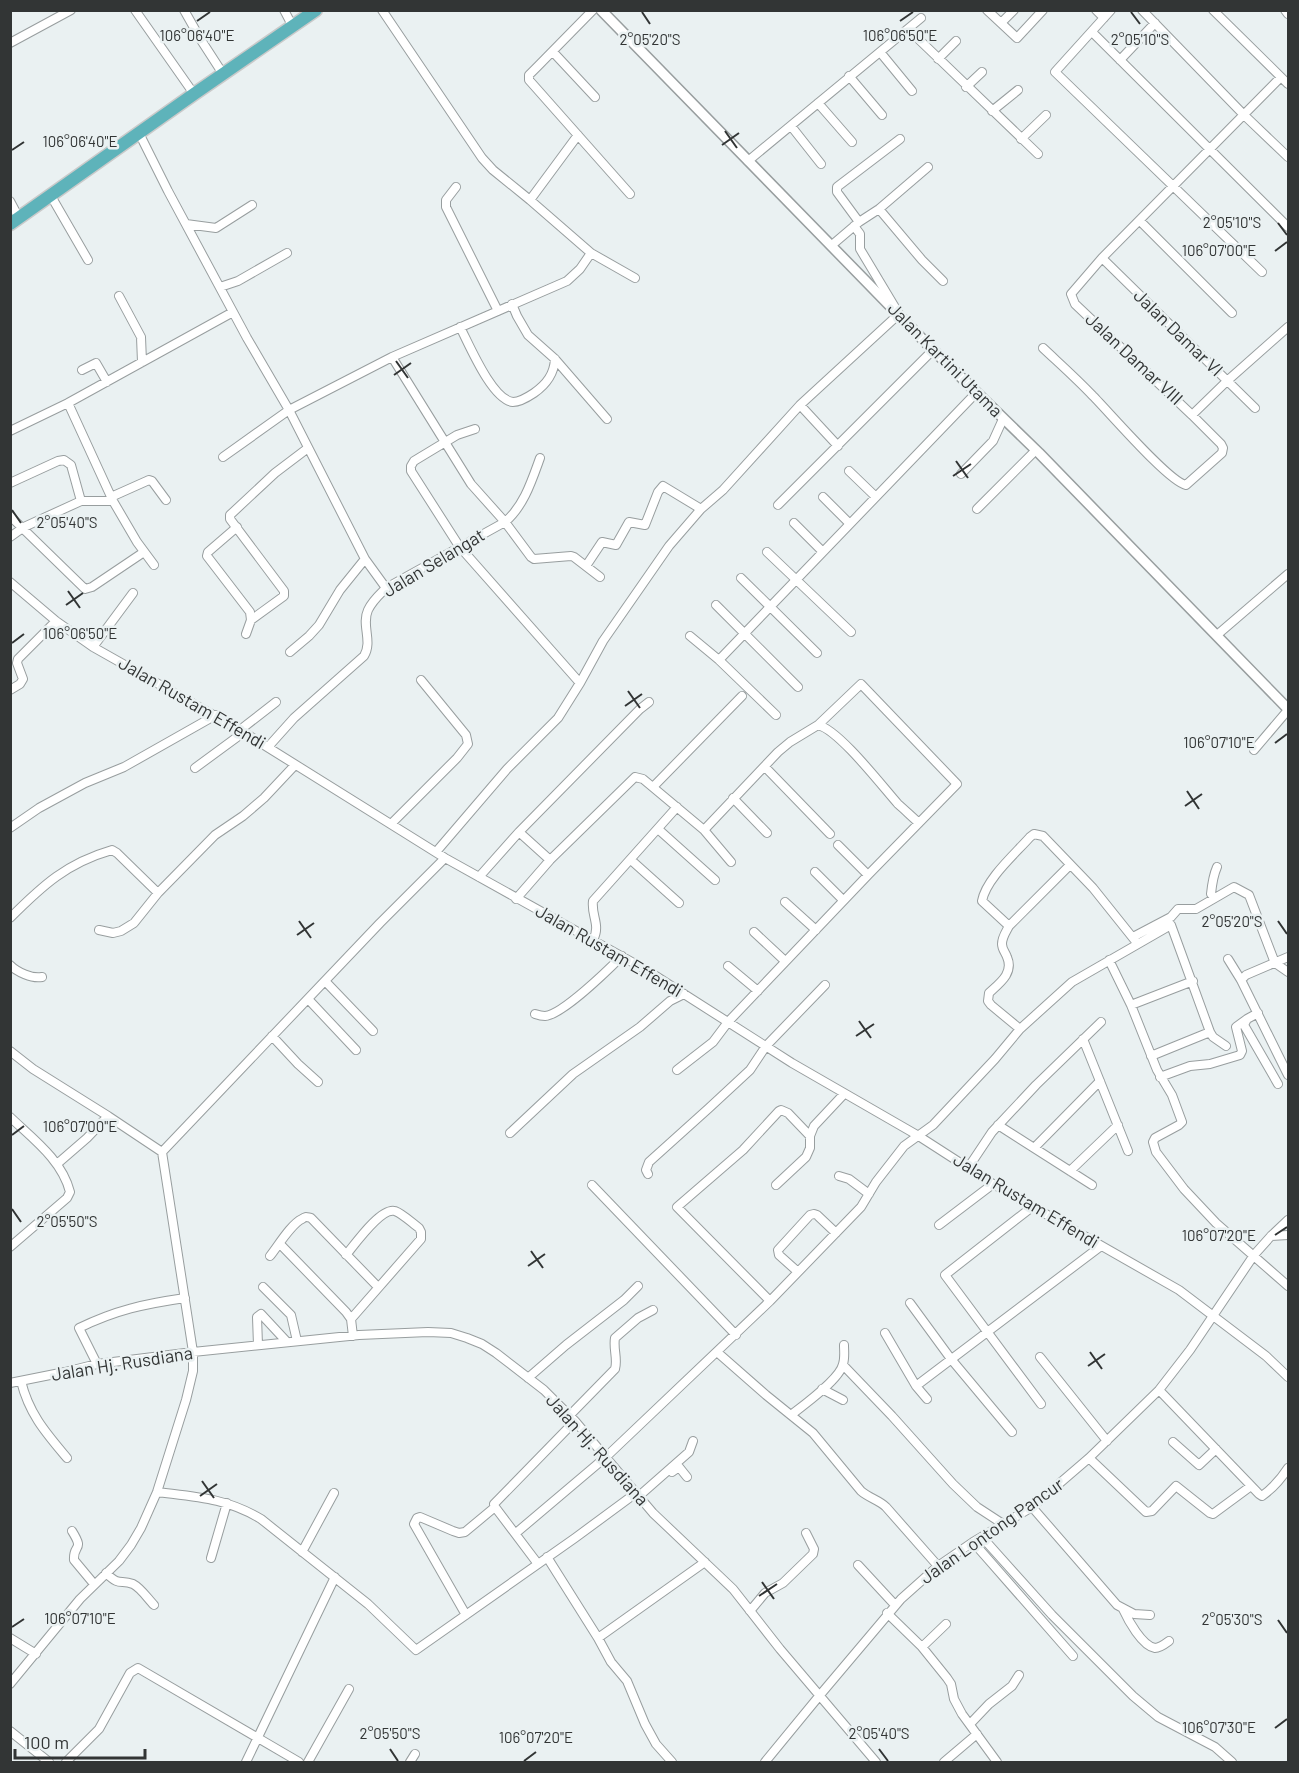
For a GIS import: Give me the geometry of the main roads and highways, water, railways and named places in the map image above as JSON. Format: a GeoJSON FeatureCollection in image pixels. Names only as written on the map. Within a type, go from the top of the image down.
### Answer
{"type":"FeatureCollection","features":[{"type":"Feature","properties":{"kind":"highway"},"geometry":{"type":"LineString","coordinates":[[15,221],[316,10]]}}]}
